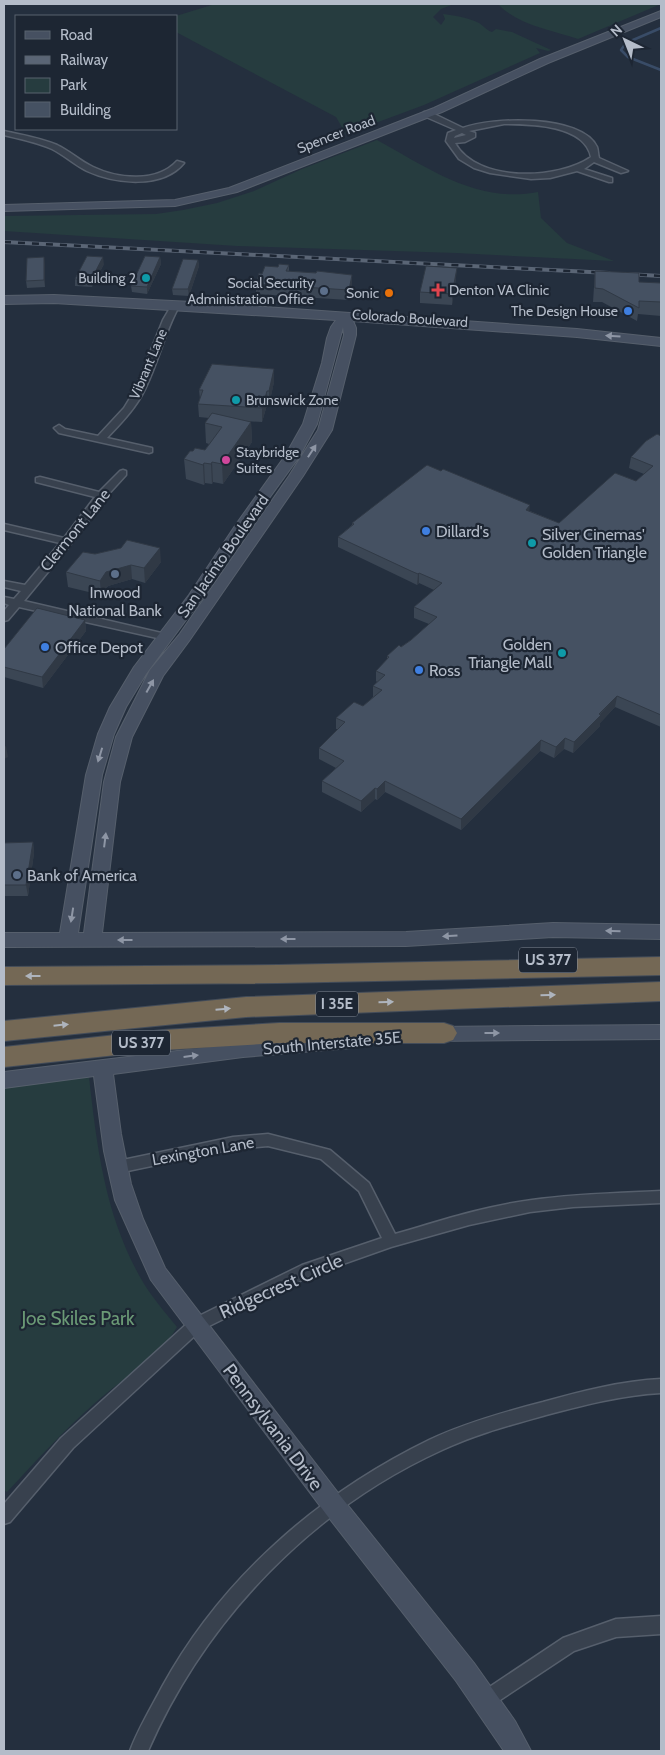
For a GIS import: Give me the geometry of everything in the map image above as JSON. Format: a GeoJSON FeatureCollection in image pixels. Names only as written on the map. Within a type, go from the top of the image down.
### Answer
{"type":"FeatureCollection","features":[{"type":"Feature","properties":{"kind":"highway","name":"US 377"},"geometry":{"type":"LineString","coordinates":[[434,970],[661,950]]}},
{"type":"Feature","properties":{"kind":"highway","name":"I 35E"},"geometry":{"type":"LineString","coordinates":[[4,976],[278,974],[661,966]]}},
{"type":"Feature","properties":{"kind":"highway","name":"I 35E"},"geometry":{"type":"LineString","coordinates":[[4,1031],[246,1007],[661,991]]}},
{"type":"Feature","properties":{"kind":"highway","name":"US 377"},"geometry":{"type":"LineString","coordinates":[[4,1057],[163,1040],[279,1033],[444,1033]]}},
{"type":"Feature","properties":{"kind":"street","name":"Spencer Road"},"geometry":{"type":"LineString","coordinates":[[4,208],[152,204],[194,200],[233,190],[423,116],[544,61],[661,14]]}},
{"type":"Feature","properties":{"kind":"street"},"geometry":{"type":"LineString","coordinates":[[423,116],[462,130],[472,136],[462,140],[451,138],[423,116]]}},
{"type":"Feature","properties":{"kind":"street"},"geometry":{"type":"LineString","coordinates":[[527,121],[548,124],[570,131],[588,140],[596,150],[594,159],[577,169],[539,176],[494,172],[466,161],[458,155],[451,138],[462,130],[483,124],[527,121]]}},
{"type":"Feature","properties":{"kind":"street"},"geometry":{"type":"LineString","coordinates":[[6,130],[56,148],[81,164],[104,174],[153,178],[175,169],[180,163]]}},
{"type":"Feature","properties":{"kind":"street"},"geometry":{"type":"LineString","coordinates":[[594,159],[624,171]]}},
{"type":"Feature","properties":{"kind":"street"},"geometry":{"type":"LineString","coordinates":[[577,169],[608,180]]}},
{"type":"Feature","properties":{"kind":"street","name":"Colorado Boulevard"},"geometry":{"type":"LineString","coordinates":[[4,300],[90,301],[192,306],[344,324],[661,353]]}},
{"type":"Feature","properties":{"kind":"street","name":"Colorado Boulevard"},"geometry":{"type":"LineString","coordinates":[[158,305],[170,315],[230,320],[578,333],[661,342]]}},
{"type":"Feature","properties":{"kind":"street","name":"Vibrant Lane"},"geometry":{"type":"LineString","coordinates":[[101,439],[129,409],[140,389],[170,315]]}},
{"type":"Feature","properties":{"kind":"street","name":"San Jacinto Boulevard"},"geometry":{"type":"LineString","coordinates":[[92,940],[112,782],[124,737],[156,674],[187,634],[325,430],[344,324]]}},
{"type":"Feature","properties":{"kind":"street","name":"San Jacinto Boulevard"},"geometry":{"type":"LineString","coordinates":[[68,940],[94,775],[106,734],[118,707],[140,671],[292,457],[332,384]]}},
{"type":"Feature","properties":{"kind":"street"},"geometry":{"type":"LineString","coordinates":[[59,428],[62,431],[148,450]]}},
{"type":"Feature","properties":{"kind":"street","name":"Clermont Lane"},"geometry":{"type":"LineString","coordinates":[[4,618],[101,496],[123,472]]}},
{"type":"Feature","properties":{"kind":"street"},"geometry":{"type":"LineString","coordinates":[[40,480],[101,496]]}},
{"type":"Feature","properties":{"kind":"street"},"geometry":{"type":"LineString","coordinates":[[256,507],[271,510]]}},
{"type":"Feature","properties":{"kind":"street"},"geometry":{"type":"LineString","coordinates":[[4,527],[66,542]]}},
{"type":"Feature","properties":{"kind":"street"},"geometry":{"type":"LineString","coordinates":[[4,584],[28,589]]}},
{"type":"Feature","properties":{"kind":"street"},"geometry":{"type":"LineString","coordinates":[[4,600],[187,634]]}},
{"type":"Feature","properties":{"kind":"street"},"geometry":{"type":"LineString","coordinates":[[106,734],[124,737]]}},
{"type":"Feature","properties":{"kind":"street"},"geometry":{"type":"LineString","coordinates":[[4,940],[406,939],[552,930],[661,932]]}},
{"type":"Feature","properties":{"kind":"street","name":"South Interstate 35E"},"geometry":{"type":"LineString","coordinates":[[4,1080],[243,1050],[444,1033],[661,1032]]}},
{"type":"Feature","properties":{"kind":"street","name":"Pennsylvania Drive"},"geometry":{"type":"LineString","coordinates":[[103,1067],[109,1127],[125,1200],[142,1242],[158,1274],[334,1506],[485,1700],[518,1751]]}},
{"type":"Feature","properties":{"kind":"street","name":"Lexington Lane"},"geometry":{"type":"LineString","coordinates":[[118,1167],[233,1142],[268,1140],[325,1154],[364,1187],[391,1241]]}},
{"type":"Feature","properties":{"kind":"street","name":"Ridgecrest Circle"},"geometry":{"type":"LineString","coordinates":[[6,1508],[67,1444],[196,1325],[307,1270],[391,1241],[469,1219],[530,1206],[573,1201],[661,1197]]}},
{"type":"Feature","properties":{"kind":"street"},"geometry":{"type":"LineString","coordinates":[[139,1751],[173,1681],[209,1628],[242,1587],[289,1542],[334,1506],[375,1479],[434,1446],[475,1429],[600,1395],[661,1386]]}},
{"type":"Feature","properties":{"kind":"street"},"geometry":{"type":"LineString","coordinates":[[485,1700],[569,1644],[616,1628],[661,1625]]}},
{"type":"Feature","properties":{"kind":"green space"},"geometry":{"type":"Polygon","coordinates":[[[215,4],[454,4],[441,9],[433,17],[441,25],[445,19],[443,14],[466,18],[479,23],[492,32],[496,29],[512,32],[551,50],[536,48],[540,53],[424,105],[346,134],[336,117],[178,33],[178,15],[215,4]]]}},
{"type":"Feature","properties":{"kind":"green space"},"geometry":{"type":"Polygon","coordinates":[[[498,4],[661,4],[578,39],[525,22],[498,4]]]}},
{"type":"Feature","properties":{"kind":"green space"},"geometry":{"type":"Polygon","coordinates":[[[377,140],[435,172],[474,188],[495,193],[538,192],[541,218],[567,243],[614,261],[456,253],[237,246],[4,231],[4,216],[156,214],[217,203],[254,191],[302,169],[377,140]]]}},
{"type":"Feature","properties":{"kind":"green space","name":"Joe Skiles Park"},"geometry":{"type":"Polygon","coordinates":[[[89,1077],[99,1155],[118,1229],[144,1284],[177,1327],[170,1338],[151,1358],[84,1413],[7,1492],[4,1490],[4,1088],[89,1077]]]}},
{"type":"Feature","properties":{"kind":"building"},"geometry":{"type":"Polygon","coordinates":[[[87,256],[103,257],[91,280],[75,279],[87,256]]]}},
{"type":"Feature","properties":{"kind":"building"},"geometry":{"type":"Polygon","coordinates":[[[145,256],[160,257],[147,287],[131,286],[145,256]]]}},
{"type":"Feature","properties":{"kind":"building"},"geometry":{"type":"Polygon","coordinates":[[[44,257],[44,280],[26,281],[27,258],[44,257]]]}},
{"type":"Feature","properties":{"kind":"building"},"geometry":{"type":"Polygon","coordinates":[[[183,259],[198,260],[188,289],[172,289],[183,259]]]}},
{"type":"Feature","properties":{"kind":"building"},"geometry":{"type":"Polygon","coordinates":[[[279,264],[289,265],[286,271],[316,273],[317,271],[352,275],[349,290],[256,284],[259,273],[262,274],[265,266],[278,267],[279,264]]]}},
{"type":"Feature","properties":{"kind":"building"},"geometry":{"type":"Polygon","coordinates":[[[426,266],[457,268],[452,294],[420,292],[426,266]]]}},
{"type":"Feature","properties":{"kind":"building"},"geometry":{"type":"Polygon","coordinates":[[[595,271],[639,273],[639,282],[661,283],[661,302],[639,301],[639,308],[603,289],[595,288],[595,271]]]}},
{"type":"Feature","properties":{"kind":"building","name":"Brunswick Zone"},"geometry":{"type":"Polygon","coordinates":[[[212,364],[274,369],[269,391],[267,391],[262,408],[198,404],[203,390],[199,390],[212,364]]]}},
{"type":"Feature","properties":{"kind":"building"},"geometry":{"type":"Polygon","coordinates":[[[212,413],[251,422],[222,464],[212,462],[211,464],[204,463],[203,465],[184,459],[195,448],[205,450],[222,427],[205,423],[212,413]]]}},
{"type":"Feature","properties":{"kind":"building","name":"Golden Triangle Mall"},"geometry":{"type":"Polygon","coordinates":[[[657,434],[661,436],[661,715],[617,696],[574,742],[565,738],[556,747],[541,740],[461,819],[385,781],[361,801],[322,781],[344,761],[319,748],[345,722],[336,718],[354,702],[363,706],[382,690],[373,686],[385,675],[376,671],[389,657],[387,656],[399,645],[401,647],[411,640],[437,617],[414,607],[442,583],[411,571],[338,537],[354,524],[352,523],[427,465],[441,471],[443,469],[530,505],[526,510],[559,523],[615,473],[636,481],[653,466],[631,457],[646,441],[657,434]]]}},
{"type":"Feature","properties":{"kind":"building"},"geometry":{"type":"Polygon","coordinates":[[[127,540],[160,548],[144,568],[131,565],[106,572],[100,581],[66,572],[83,552],[95,554],[121,548],[127,540]]]}},
{"type":"Feature","properties":{"kind":"building","name":"Office Depot"},"geometry":{"type":"Polygon","coordinates":[[[37,608],[85,620],[42,677],[4,667],[4,649],[37,608]]]}},
{"type":"Feature","properties":{"kind":"building","name":"Bank of America"},"geometry":{"type":"Polygon","coordinates":[[[33,842],[26,885],[4,885],[4,843],[33,842]]]}},
{"type":"Feature","properties":{"kind":"waterway"},"geometry":{"type":"LineString","coordinates":[[661,28],[626,43],[621,50],[628,57],[661,70]]}},
{"type":"Feature","properties":{"kind":"railway"},"geometry":{"type":"LineString","coordinates":[[4,242],[609,273]]}},
{"type":"Feature","properties":{"kind":"railway"},"geometry":{"type":"LineString","coordinates":[[626,274],[661,276]]}},
{"type":"Feature","properties":{"kind":"place","name":"Building 2"},"geometry":{"type":"Point","coordinates":[146,278]}},
{"type":"Feature","properties":{"kind":"place","name":"Denton VA Clinic"},"geometry":{"type":"Point","coordinates":[438,290]}},
{"type":"Feature","properties":{"kind":"place","name":"Social Security Administration Office"},"geometry":{"type":"Point","coordinates":[324,291]}},
{"type":"Feature","properties":{"kind":"place","name":"Sonic"},"geometry":{"type":"Point","coordinates":[389,293]}},
{"type":"Feature","properties":{"kind":"place","name":"The Design House"},"geometry":{"type":"Point","coordinates":[628,311]}},
{"type":"Feature","properties":{"kind":"place","name":"Brunswick Zone"},"geometry":{"type":"Point","coordinates":[236,400]}},
{"type":"Feature","properties":{"kind":"place","name":"Staybridge Suites"},"geometry":{"type":"Point","coordinates":[226,460]}},
{"type":"Feature","properties":{"kind":"place","name":"Dillard's"},"geometry":{"type":"Point","coordinates":[426,531]}},
{"type":"Feature","properties":{"kind":"place","name":"Silver Cinemas' Golden Triangle"},"geometry":{"type":"Point","coordinates":[532,543]}},
{"type":"Feature","properties":{"kind":"place","name":"Inwood National Bank"},"geometry":{"type":"Point","coordinates":[115,574]}},
{"type":"Feature","properties":{"kind":"place","name":"Office Depot"},"geometry":{"type":"Point","coordinates":[45,647]}},
{"type":"Feature","properties":{"kind":"place","name":"Golden Triangle Mall"},"geometry":{"type":"Point","coordinates":[562,653]}},
{"type":"Feature","properties":{"kind":"place","name":"Ross"},"geometry":{"type":"Point","coordinates":[419,670]}},
{"type":"Feature","properties":{"kind":"place","name":"Bank of America"},"geometry":{"type":"Point","coordinates":[17,875]}}]}
